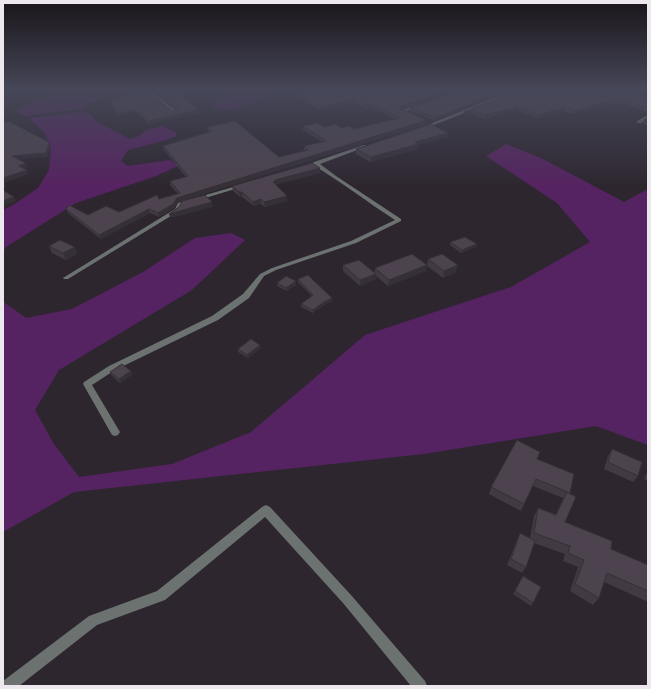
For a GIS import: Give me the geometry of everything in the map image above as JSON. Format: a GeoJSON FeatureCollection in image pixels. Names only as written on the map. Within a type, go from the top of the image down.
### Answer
{"type":"FeatureCollection","features":[{"type":"Feature","properties":{"kind":"street"},"geometry":{"type":"LineString","coordinates":[[430,122],[434,124]]}},
{"type":"Feature","properties":{"kind":"street"},"geometry":{"type":"LineString","coordinates":[[416,131],[438,122]]}},
{"type":"Feature","properties":{"kind":"street"},"geometry":{"type":"LineString","coordinates":[[115,432],[87,384],[112,368],[215,318],[246,296],[262,275],[354,243],[399,220],[313,164],[374,144]]}},
{"type":"Feature","properties":{"kind":"street"},"geometry":{"type":"LineString","coordinates":[[66,278],[177,210],[180,204],[248,185]]}},
{"type":"Feature","properties":{"kind":"street"},"geometry":{"type":"LineString","coordinates":[[8,686],[93,620],[161,596],[266,510],[347,599],[420,686]]}},
{"type":"Feature","properties":{"kind":"shaded area"},"geometry":{"type":"Polygon","coordinates":[[[33,122],[98,122],[130,139],[139,136],[148,129],[163,126],[176,133],[176,136],[128,150],[121,161],[128,166],[170,160],[178,166],[156,176],[76,203],[6,247],[3,252],[3,210],[38,188],[49,170],[51,150],[44,132],[33,122]]]}},
{"type":"Feature","properties":{"kind":"shaded area"},"geometry":{"type":"Polygon","coordinates":[[[506,144],[543,159],[624,202],[648,189],[648,445],[596,426],[424,454],[74,492],[3,532],[3,298],[5,303],[26,318],[72,309],[143,272],[195,238],[231,233],[245,240],[192,290],[59,370],[35,410],[54,444],[79,477],[172,464],[251,432],[365,335],[511,287],[590,242],[557,203],[486,156],[506,144]]]}},
{"type":"Feature","properties":{"kind":"building"},"geometry":{"type":"Polygon","coordinates":[[[3,122],[10,122],[49,142],[46,153],[12,156],[26,163],[19,166],[27,170],[3,178],[3,122]]]}},
{"type":"Feature","properties":{"kind":"building"},"geometry":{"type":"Polygon","coordinates":[[[236,122],[279,157],[308,150],[304,146],[326,141],[303,126],[317,123],[324,127],[335,124],[342,128],[349,126],[354,129],[382,122],[420,122],[177,198],[173,204],[158,213],[149,209],[99,235],[66,209],[69,205],[88,215],[106,206],[119,212],[157,195],[159,199],[180,193],[170,181],[188,176],[163,146],[212,131],[207,127],[236,122]]]}},
{"type":"Feature","properties":{"kind":"building"},"geometry":{"type":"Polygon","coordinates":[[[431,124],[448,133],[415,142],[419,144],[371,157],[356,149],[431,124]]]}},
{"type":"Feature","properties":{"kind":"building"},"geometry":{"type":"Polygon","coordinates":[[[312,163],[320,168],[275,180],[277,181],[273,182],[287,196],[264,202],[261,199],[253,202],[242,192],[239,192],[232,186],[312,163]]]}},
{"type":"Feature","properties":{"kind":"building"},"geometry":{"type":"Polygon","coordinates":[[[3,190],[14,197],[3,201],[3,190]]]}},
{"type":"Feature","properties":{"kind":"building"},"geometry":{"type":"Polygon","coordinates":[[[205,195],[212,202],[169,214],[179,207],[182,201],[205,195]]]}},
{"type":"Feature","properties":{"kind":"building"},"geometry":{"type":"Polygon","coordinates":[[[465,237],[477,244],[462,250],[450,242],[465,237]]]}},
{"type":"Feature","properties":{"kind":"building"},"geometry":{"type":"Polygon","coordinates":[[[60,240],[75,247],[63,253],[49,246],[60,240]]]}},
{"type":"Feature","properties":{"kind":"building"},"geometry":{"type":"Polygon","coordinates":[[[412,254],[427,265],[389,280],[375,268],[412,254]]]}},
{"type":"Feature","properties":{"kind":"building"},"geometry":{"type":"Polygon","coordinates":[[[442,254],[458,265],[444,271],[428,259],[442,254]]]}},
{"type":"Feature","properties":{"kind":"building"},"geometry":{"type":"Polygon","coordinates":[[[359,260],[376,274],[360,280],[343,265],[359,260]]]}},
{"type":"Feature","properties":{"kind":"building"},"geometry":{"type":"Polygon","coordinates":[[[308,275],[332,298],[313,310],[301,304],[313,295],[298,279],[308,275]]]}},
{"type":"Feature","properties":{"kind":"building"},"geometry":{"type":"Polygon","coordinates":[[[286,276],[296,281],[286,288],[277,283],[286,276]]]}},
{"type":"Feature","properties":{"kind":"building"},"geometry":{"type":"Polygon","coordinates":[[[251,339],[260,345],[247,355],[238,349],[251,339]]]}},
{"type":"Feature","properties":{"kind":"building"},"geometry":{"type":"Polygon","coordinates":[[[122,364],[131,371],[119,379],[110,372],[122,364]]]}},
{"type":"Feature","properties":{"kind":"building"},"geometry":{"type":"Polygon","coordinates":[[[517,440],[540,452],[537,459],[574,474],[570,493],[536,479],[524,504],[491,487],[517,440]]]}},
{"type":"Feature","properties":{"kind":"building"},"geometry":{"type":"Polygon","coordinates":[[[612,449],[642,462],[638,476],[608,462],[612,449]]]}},
{"type":"Feature","properties":{"kind":"building"},"geometry":{"type":"Polygon","coordinates":[[[567,492],[576,497],[565,522],[612,541],[611,549],[648,565],[648,591],[607,573],[599,598],[575,584],[584,560],[568,553],[570,546],[534,533],[538,508],[556,515],[567,492]]]}},
{"type":"Feature","properties":{"kind":"building"},"geometry":{"type":"Polygon","coordinates":[[[520,533],[535,541],[526,567],[511,559],[520,533]]]}},
{"type":"Feature","properties":{"kind":"building"},"geometry":{"type":"Polygon","coordinates":[[[523,576],[541,587],[533,603],[515,591],[523,576]]]}}]}
